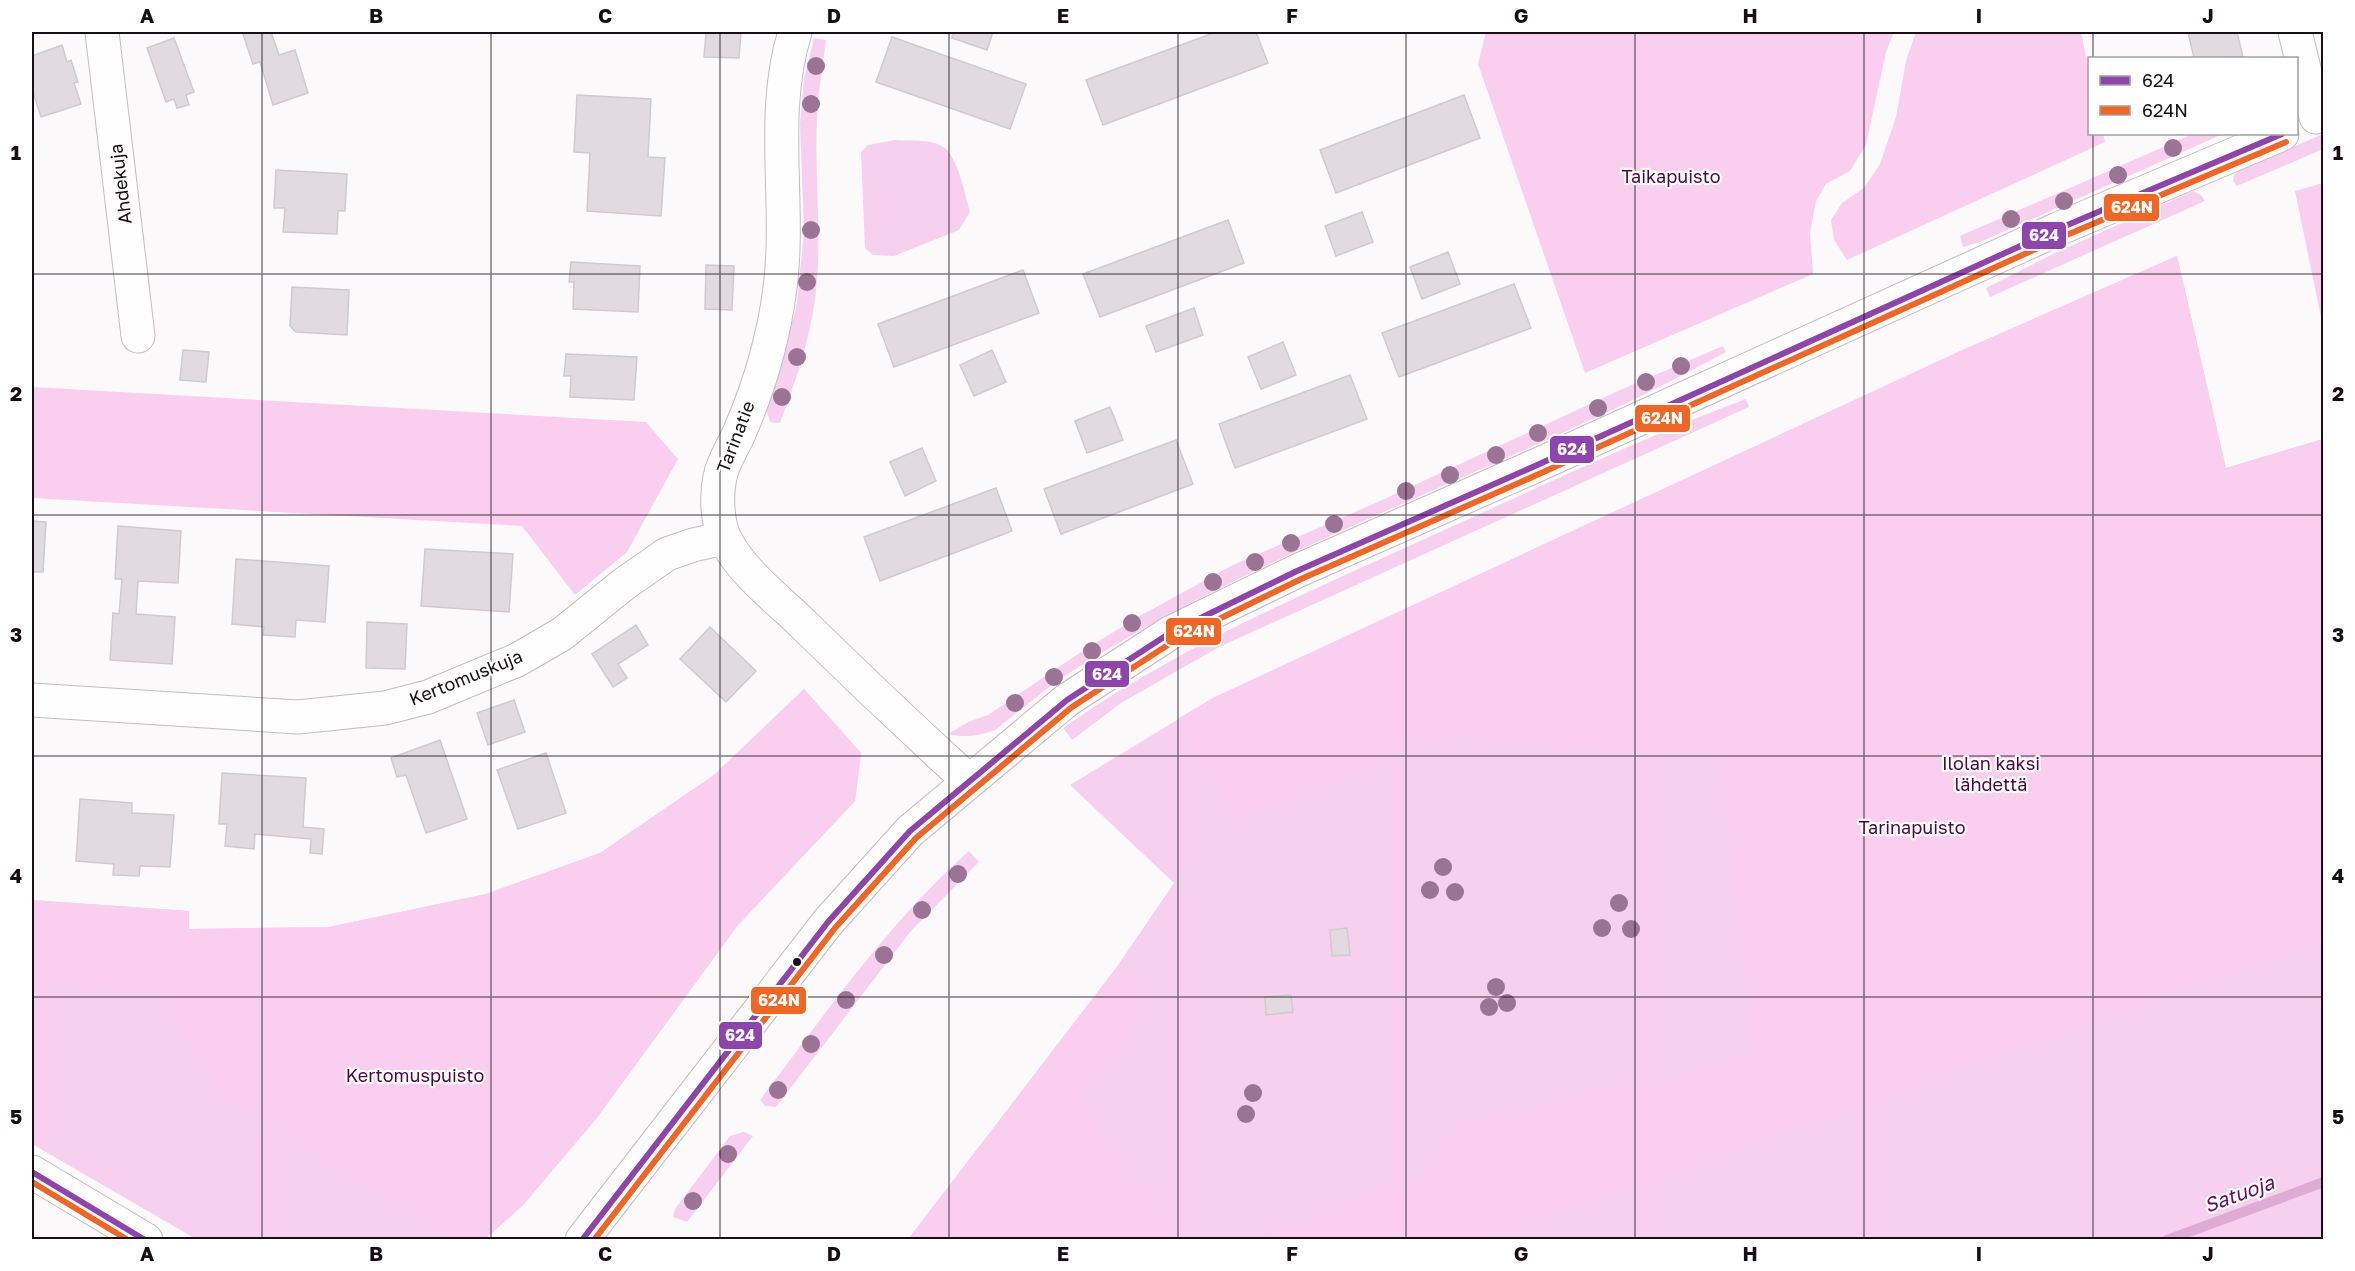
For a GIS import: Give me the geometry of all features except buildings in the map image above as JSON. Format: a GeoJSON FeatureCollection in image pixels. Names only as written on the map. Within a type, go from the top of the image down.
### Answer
{"type":"FeatureCollection","features":[{"type":"Feature","properties":{"kind":"street","name":"Ahdekuja"},"geometry":{"type":"LineString","coordinates":[[102,32],[138,336]]}},
{"type":"Feature","properties":{"kind":"street","name":"Tarinatie"},"geometry":{"type":"LineString","coordinates":[[795,32],[785,71],[782,103],[784,241],[780,289],[769,344],[740,432],[720,476],[718,508],[724,537],[735,554],[771,593],[902,720],[969,781]]}},
{"type":"Feature","properties":{"kind":"street"},"geometry":{"type":"LineString","coordinates":[[2295,32],[2312,120]]}},
{"type":"Feature","properties":{"kind":"street"},"geometry":{"type":"LineString","coordinates":[[582,1239],[828,922],[910,831],[1067,700],[1170,633],[1297,571],[1546,462],[2058,229],[2280,135]]}},
{"type":"Feature","properties":{"kind":"street","name":"Kertomuskuja"},"geometry":{"type":"LineString","coordinates":[[32,700],[298,717],[385,708],[428,697],[517,660],[562,634],[624,584],[667,554],[724,537]]}},
{"type":"Feature","properties":{"kind":"street"},"geometry":{"type":"LineString","coordinates":[[32,1172],[146,1239]]}},
{"type":"Feature","properties":{"kind":"green space","name":"Taikapuisto"},"geometry":{"type":"Polygon","coordinates":[[[1486,32],[1894,32],[1886,52],[1866,145],[1850,171],[1826,184],[1816,201],[1810,233],[1813,274],[1585,373],[1478,64],[1486,32]]]}},
{"type":"Feature","properties":{"kind":"green space"},"geometry":{"type":"Polygon","coordinates":[[[1916,32],[2081,32],[2088,65],[2088,135],[2103,135],[2105,142],[1847,260],[1834,240],[1831,220],[1842,203],[1864,188],[1880,164],[1896,117],[1906,61],[1916,32]]]}},
{"type":"Feature","properties":{"kind":"green space"},"geometry":{"type":"Polygon","coordinates":[[[814,38],[826,40],[817,118],[818,254],[815,300],[805,347],[786,408],[780,423],[770,422],[766,409],[784,356],[797,303],[804,231],[800,124],[804,78],[814,38]]]}},
{"type":"Feature","properties":{"kind":"green space"},"geometry":{"type":"Polygon","coordinates":[[[2323,134],[2323,149],[2237,186],[2233,181],[2234,175],[2242,169],[2323,134]]]}},
{"type":"Feature","properties":{"kind":"green space"},"geometry":{"type":"Polygon","coordinates":[[[2191,135],[2221,135],[1980,242],[1963,247],[1960,236],[2191,135]]]}},
{"type":"Feature","properties":{"kind":"green space"},"geometry":{"type":"Polygon","coordinates":[[[895,140],[932,142],[948,151],[957,166],[970,212],[959,230],[894,256],[873,255],[865,248],[861,152],[868,145],[895,140]]]}},
{"type":"Feature","properties":{"kind":"green space"},"geometry":{"type":"Polygon","coordinates":[[[2324,183],[2323,327],[2295,191],[2324,183]]]}},
{"type":"Feature","properties":{"kind":"green space"},"geometry":{"type":"Polygon","coordinates":[[[2193,191],[2201,195],[2205,201],[1990,297],[1986,288],[2051,255],[2193,191]]]}},
{"type":"Feature","properties":{"kind":"green space","name":"Tarinapuisto"},"geometry":{"type":"Polygon","coordinates":[[[2177,256],[2226,468],[2323,439],[2323,1238],[908,1240],[1116,968],[1174,883],[1070,785],[1213,698],[1958,352],[2177,256]]]}},
{"type":"Feature","properties":{"kind":"green space","name":"Ilolan kaksi lähdettä"},"geometry":{"type":"Polygon","coordinates":[[[2177,256],[2226,468],[2323,439],[2323,937],[1483,1239],[1253,1239],[1422,1178],[1469,1123],[1755,1058],[1721,761],[1447,733],[1236,818],[1179,718],[1213,698],[1958,352],[2177,256]]]}},
{"type":"Feature","properties":{"kind":"green space"},"geometry":{"type":"Polygon","coordinates":[[[1723,346],[1726,352],[1646,394],[1315,543],[1152,624],[1074,670],[995,730],[972,736],[948,734],[968,722],[988,715],[1084,650],[1138,617],[1231,566],[1723,346]]]}},
{"type":"Feature","properties":{"kind":"green space"},"geometry":{"type":"Polygon","coordinates":[[[32,387],[646,422],[678,459],[627,552],[575,595],[522,526],[32,498],[32,387]]]}},
{"type":"Feature","properties":{"kind":"green space"},"geometry":{"type":"Polygon","coordinates":[[[1746,399],[1749,407],[1219,647],[1121,703],[1072,740],[1063,728],[1151,672],[1242,624],[1547,483],[1746,399]]]}},
{"type":"Feature","properties":{"kind":"green space","name":"Kertomuspuisto"},"geometry":{"type":"Polygon","coordinates":[[[804,689],[861,753],[855,801],[738,925],[596,1119],[523,1205],[485,1239],[196,1239],[32,1144],[32,900],[189,911],[189,929],[329,927],[486,894],[600,853],[714,775],[804,689]]]}},
{"type":"Feature","properties":{"kind":"green space","name":"Kertomuspuisto"},"geometry":{"type":"Polygon","coordinates":[[[804,689],[861,753],[855,801],[738,925],[596,1119],[523,1205],[485,1239],[456,1239],[223,1093],[163,995],[69,983],[32,985],[32,900],[189,911],[189,929],[329,927],[486,894],[600,853],[714,775],[804,689]]]}},
{"type":"Feature","properties":{"kind":"green space"},"geometry":{"type":"Polygon","coordinates":[[[969,851],[979,862],[911,931],[776,1107],[765,1106],[760,1100],[858,970],[912,908],[969,851]]]}},
{"type":"Feature","properties":{"kind":"green space"},"geometry":{"type":"Polygon","coordinates":[[[1116,968],[1154,998],[1075,1100],[1176,1239],[908,1239],[1116,968]]]}},
{"type":"Feature","properties":{"kind":"green space"},"geometry":{"type":"Polygon","coordinates":[[[744,1132],[753,1136],[687,1222],[673,1217],[675,1209],[730,1136],[744,1132]]]}},
{"type":"Feature","properties":{"kind":"waterway","name":"Satuoja"},"geometry":{"type":"LineString","coordinates":[[2167,1240],[2324,1182]]}},
{"type":"Feature","properties":{"kind":"transit line","name":"624"},"geometry":{"type":"LineString","coordinates":[[582,1240],[828,922],[910,831],[1067,700],[1170,633],[1297,571],[2058,229],[2280,135]]}},
{"type":"Feature","properties":{"kind":"transit line","name":"624N"},"geometry":{"type":"LineString","coordinates":[[594,1240],[835,928],[916,838],[1072,707],[1174,641],[1301,579],[2062,237],[2286,142]]}},
{"type":"Feature","properties":{"kind":"transit line","name":"624"},"geometry":{"type":"LineString","coordinates":[[32,1172],[145,1240]]}},
{"type":"Feature","properties":{"kind":"transit line","name":"624N"},"geometry":{"type":"LineString","coordinates":[[32,1182],[128,1240]]}}]}
